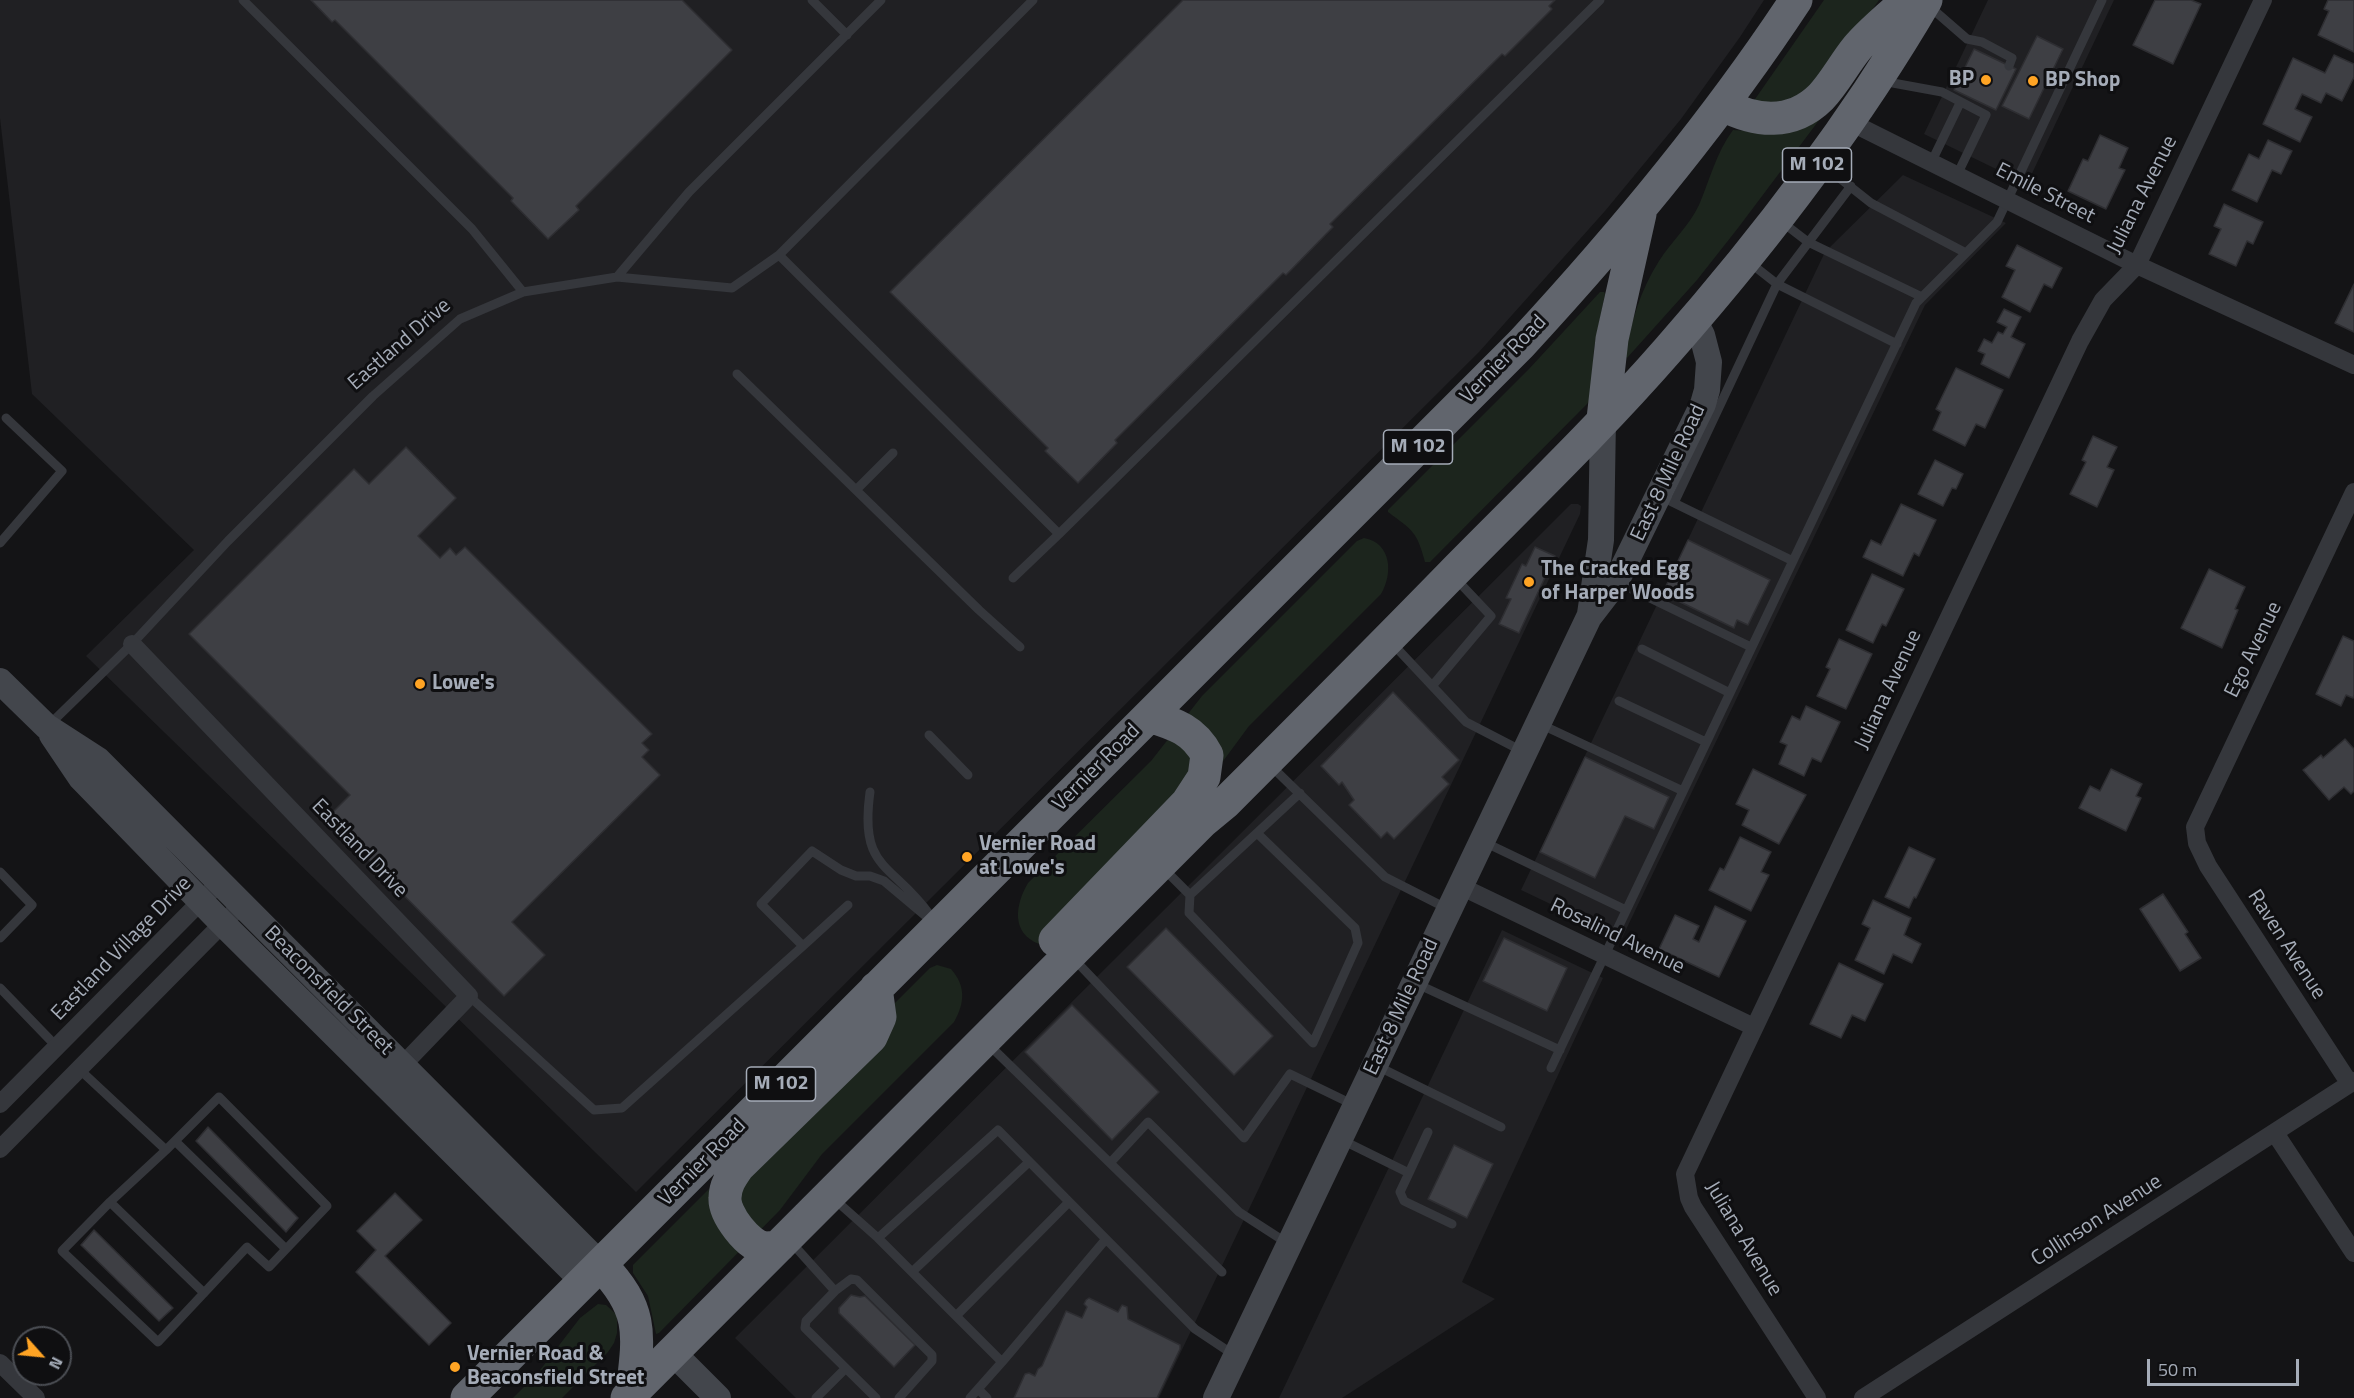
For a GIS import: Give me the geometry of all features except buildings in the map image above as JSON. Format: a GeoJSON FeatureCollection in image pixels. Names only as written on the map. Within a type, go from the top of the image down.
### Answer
{"type":"FeatureCollection","features":[{"type":"Feature","properties":{"kind":"highway","name":"M 102"},"geometry":{"type":"LineString","coordinates":[[1642,206],[1723,105],[1796,0]]}},
{"type":"Feature","properties":{"kind":"highway","name":"M 102"},"geometry":{"type":"LineString","coordinates":[[629,1395],[1060,964],[1266,762],[1604,419],[1694,320],[1777,218],[1876,80],[1919,1]]}},
{"type":"Feature","properties":{"kind":"highway"},"geometry":{"type":"LineString","coordinates":[[1723,105],[1750,117],[1764,119],[1780,117],[1807,108],[1830,86],[1858,47],[1919,1]]}},
{"type":"Feature","properties":{"kind":"highway"},"geometry":{"type":"LineString","coordinates":[[1604,419],[1612,339],[1642,206]]}},
{"type":"Feature","properties":{"kind":"highway","name":"Vernier Road"},"geometry":{"type":"LineString","coordinates":[[467,1398],[1521,344],[1642,206]]}},
{"type":"Feature","properties":{"kind":"highway"},"geometry":{"type":"LineString","coordinates":[[1060,964],[1055,937],[1187,803],[1204,777],[1208,755],[1195,736],[1180,725],[1149,716]]}},
{"type":"Feature","properties":{"kind":"highway"},"geometry":{"type":"LineString","coordinates":[[783,1242],[764,1248],[753,1242],[735,1223],[726,1208],[725,1197],[729,1180],[738,1167],[871,1036],[880,1017],[876,988]]}},
{"type":"Feature","properties":{"kind":"highway"},"geometry":{"type":"LineString","coordinates":[[592,1273],[617,1282],[633,1309],[637,1339],[629,1395]]}},
{"type":"Feature","properties":{"kind":"street","name":"Juliana Avenue"},"geometry":{"type":"LineString","coordinates":[[1817,1398],[1693,1207],[1685,1174],[2080,341],[2103,300],[2137,265],[2263,0]]}},
{"type":"Feature","properties":{"kind":"street","name":"Emile Street"},"geometry":{"type":"LineString","coordinates":[[1848,121],[2137,265],[2354,365]]}},
{"type":"Feature","properties":{"kind":"street","name":"East 8 Mile Road"},"geometry":{"type":"LineString","coordinates":[[1216,1398],[1589,617],[1616,582],[1667,500],[1707,390],[1710,362],[1702,334],[1694,320]]}},
{"type":"Feature","properties":{"kind":"street","name":"East 8 Mile Road"},"geometry":{"type":"LineString","coordinates":[[1589,617],[1601,540],[1604,419]]}},
{"type":"Feature","properties":{"kind":"street","name":"Ego Avenue"},"geometry":{"type":"LineString","coordinates":[[2196,827],[2354,492]]}},
{"type":"Feature","properties":{"kind":"street","name":"Eastland Drive"},"geometry":{"type":"LineString","coordinates":[[132,644],[469,996]]}},
{"type":"Feature","properties":{"kind":"street","name":"Beaconsfield Street"},"geometry":{"type":"LineString","coordinates":[[0,681],[47,727],[98,760],[162,843],[200,900],[222,923],[384,1084],[592,1273]]}},
{"type":"Feature","properties":{"kind":"street","name":"Raven Avenue"},"geometry":{"type":"LineString","coordinates":[[2196,827],[2197,843],[2208,866],[2352,1082]]}},
{"type":"Feature","properties":{"kind":"street","name":"Beaconsfield Street"},"geometry":{"type":"LineString","coordinates":[[162,843],[219,883],[403,1066],[592,1273]]}},
{"type":"Feature","properties":{"kind":"street","name":"Eastland Village Drive"},"geometry":{"type":"LineString","coordinates":[[0,1104],[219,883]]}},
{"type":"Feature","properties":{"kind":"street","name":"Rosalind Avenue"},"geometry":{"type":"LineString","coordinates":[[1460,886],[1754,1027]]}},
{"type":"Feature","properties":{"kind":"street"},"geometry":{"type":"LineString","coordinates":[[0,1149],[241,905]]}},
{"type":"Feature","properties":{"kind":"street"},"geometry":{"type":"LineString","coordinates":[[384,1084],[469,996]]}},
{"type":"Feature","properties":{"kind":"street","name":"Eastland Village Drive"},"geometry":{"type":"LineString","coordinates":[[57,1047],[79,1069]]}},
{"type":"Feature","properties":{"kind":"street","name":"Collinson Avenue"},"geometry":{"type":"LineString","coordinates":[[1863,1398],[2352,1082]]}},
{"type":"Feature","properties":{"kind":"street"},"geometry":{"type":"LineString","coordinates":[[2275,1133],[2354,1253]]}},
{"type":"Feature","properties":{"kind":"street"},"geometry":{"type":"LineString","coordinates":[[672,1352],[718,1398]]}},
{"type":"Feature","properties":{"kind":"street"},"geometry":{"type":"LineString","coordinates":[[0,1363],[36,1398]]}},
{"type":"Feature","properties":{"kind":"lane"},"geometry":{"type":"LineString","coordinates":[[243,0],[472,229],[523,292]]}},
{"type":"Feature","properties":{"kind":"lane"},"geometry":{"type":"LineString","coordinates":[[812,0],[846,35]]}},
{"type":"Feature","properties":{"kind":"lane"},"geometry":{"type":"LineString","coordinates":[[616,277],[689,192],[881,0]]}},
{"type":"Feature","properties":{"kind":"lane","name":"Eastland Drive"},"geometry":{"type":"LineString","coordinates":[[47,727],[132,644],[228,541],[373,396],[460,319],[523,292],[616,277],[732,288],[779,255],[1033,0]]}},
{"type":"Feature","properties":{"kind":"lane"},"geometry":{"type":"LineString","coordinates":[[1013,578],[1600,0]]}},
{"type":"Feature","properties":{"kind":"lane"},"geometry":{"type":"LineString","coordinates":[[1551,1068],[1916,303],[1997,222],[2102,0]]}},
{"type":"Feature","properties":{"kind":"lane"},"geometry":{"type":"LineString","coordinates":[[1919,1],[1967,39],[1997,55],[2012,57],[2009,66]]}},
{"type":"Feature","properties":{"kind":"lane"},"geometry":{"type":"LineString","coordinates":[[1876,80],[1942,92],[1988,111],[1957,175]]}},
{"type":"Feature","properties":{"kind":"lane"},"geometry":{"type":"LineString","coordinates":[[1931,163],[1957,98]]}},
{"type":"Feature","properties":{"kind":"lane"},"geometry":{"type":"LineString","coordinates":[[1819,162],[1871,203],[1966,253]]}},
{"type":"Feature","properties":{"kind":"lane"},"geometry":{"type":"LineString","coordinates":[[1793,561],[1667,500],[1777,284],[1851,186]]}},
{"type":"Feature","properties":{"kind":"lane"},"geometry":{"type":"LineString","coordinates":[[1777,218],[1808,242],[1922,297]]}},
{"type":"Feature","properties":{"kind":"lane"},"geometry":{"type":"LineString","coordinates":[[779,255],[1059,534]]}},
{"type":"Feature","properties":{"kind":"lane"},"geometry":{"type":"LineString","coordinates":[[1745,259],[1777,284],[1897,344]]}},
{"type":"Feature","properties":{"kind":"lane"},"geometry":{"type":"LineString","coordinates":[[737,374],[979,610],[1020,646]]}},
{"type":"Feature","properties":{"kind":"lane"},"geometry":{"type":"LineString","coordinates":[[0,543],[62,471],[6,418]]}},
{"type":"Feature","properties":{"kind":"lane"},"geometry":{"type":"LineString","coordinates":[[856,490],[893,453]]}},
{"type":"Feature","properties":{"kind":"lane"},"geometry":{"type":"LineString","coordinates":[[1433,685],[1491,616],[1452,575]]}},
{"type":"Feature","properties":{"kind":"lane"},"geometry":{"type":"LineString","coordinates":[[1616,582],[1751,647]]}},
{"type":"Feature","properties":{"kind":"lane"},"geometry":{"type":"LineString","coordinates":[[1388,639],[1466,722],[1524,752]]}},
{"type":"Feature","properties":{"kind":"lane"},"geometry":{"type":"LineString","coordinates":[[1642,649],[1730,693]]}},
{"type":"Feature","properties":{"kind":"lane"},"geometry":{"type":"LineString","coordinates":[[1619,701],[1706,742]]}},
{"type":"Feature","properties":{"kind":"lane"},"geometry":{"type":"LineString","coordinates":[[1538,723],[1683,791]]}},
{"type":"Feature","properties":{"kind":"lane"},"geometry":{"type":"LineString","coordinates":[[929,735],[968,775]]}},
{"type":"Feature","properties":{"kind":"lane"},"geometry":{"type":"LineString","coordinates":[[1266,762],[1385,877],[1449,909]]}},
{"type":"Feature","properties":{"kind":"lane"},"geometry":{"type":"LineString","coordinates":[[870,792],[867,826],[872,850],[881,865],[918,897],[939,926]]}},
{"type":"Feature","properties":{"kind":"lane"},"geometry":{"type":"LineString","coordinates":[[1190,895],[1300,793]]}},
{"type":"Feature","properties":{"kind":"lane"},"geometry":{"type":"LineString","coordinates":[[1160,865],[1190,895],[1190,913],[1313,1043],[1358,943],[1355,928],[1257,833]]}},
{"type":"Feature","properties":{"kind":"lane"},"geometry":{"type":"LineString","coordinates":[[1482,841],[1626,910]]}},
{"type":"Feature","properties":{"kind":"lane"},"geometry":{"type":"LineString","coordinates":[[803,946],[761,904],[812,851],[841,870],[856,876],[870,876],[884,881],[939,926]]}},
{"type":"Feature","properties":{"kind":"lane"},"geometry":{"type":"LineString","coordinates":[[0,872],[32,905],[0,938]]}},
{"type":"Feature","properties":{"kind":"lane"},"geometry":{"type":"LineString","coordinates":[[469,996],[594,1110],[621,1108],[848,905]]}},
{"type":"Feature","properties":{"kind":"lane"},"geometry":{"type":"LineString","coordinates":[[1060,964],[1244,1138],[1290,1074],[1356,1106]]}},
{"type":"Feature","properties":{"kind":"lane"},"geometry":{"type":"LineString","coordinates":[[1414,983],[1560,1050]]}},
{"type":"Feature","properties":{"kind":"lane"},"geometry":{"type":"LineString","coordinates":[[0,988],[57,1047]]}},
{"type":"Feature","properties":{"kind":"lane"},"geometry":{"type":"LineString","coordinates":[[984,1041],[1222,1272]]}},
{"type":"Feature","properties":{"kind":"lane"},"geometry":{"type":"LineString","coordinates":[[1375,1065],[1502,1127]]}},
{"type":"Feature","properties":{"kind":"lane"},"geometry":{"type":"LineString","coordinates":[[79,1069],[166,1150]]}},
{"type":"Feature","properties":{"kind":"lane"},"geometry":{"type":"LineString","coordinates":[[219,1096],[327,1206],[268,1267],[247,1247],[158,1342],[62,1251],[166,1150],[219,1096]]}},
{"type":"Feature","properties":{"kind":"lane"},"geometry":{"type":"LineString","coordinates":[[1110,1163],[1148,1122],[1239,1212],[1289,1244]]}},
{"type":"Feature","properties":{"kind":"lane"},"geometry":{"type":"LineString","coordinates":[[878,1238],[998,1131],[1195,1329],[1236,1356]]}},
{"type":"Feature","properties":{"kind":"lane"},"geometry":{"type":"LineString","coordinates":[[1428,1132],[1400,1191],[1404,1201],[1452,1224]]}},
{"type":"Feature","properties":{"kind":"lane"},"geometry":{"type":"LineString","coordinates":[[1340,1138],[1409,1173]]}},
{"type":"Feature","properties":{"kind":"lane"},"geometry":{"type":"LineString","coordinates":[[175,1141],[286,1249]]}},
{"type":"Feature","properties":{"kind":"lane"},"geometry":{"type":"LineString","coordinates":[[912,1272],[1029,1162]]}},
{"type":"Feature","properties":{"kind":"lane"},"geometry":{"type":"LineString","coordinates":[[830,1195],[878,1238],[1002,1362]]}},
{"type":"Feature","properties":{"kind":"lane"},"geometry":{"type":"LineString","coordinates":[[110,1202],[204,1293]]}},
{"type":"Feature","properties":{"kind":"lane"},"geometry":{"type":"LineString","coordinates":[[956,1316],[1069,1202]]}},
{"type":"Feature","properties":{"kind":"lane"},"geometry":{"type":"LineString","coordinates":[[970,1398],[1106,1239]]}},
{"type":"Feature","properties":{"kind":"lane"},"geometry":{"type":"LineString","coordinates":[[783,1242],[835,1291]]}},
{"type":"Feature","properties":{"kind":"lane"},"geometry":{"type":"LineString","coordinates":[[876,1398],[844,1369],[804,1325],[835,1291],[851,1279],[857,1280],[932,1355],[932,1361],[899,1398]]}},
{"type":"Feature","properties":{"kind":"lane"},"geometry":{"type":"LineString","coordinates":[[816,1398],[844,1369]]}},
{"type":"Feature","properties":{"kind":"lane"},"geometry":{"type":"LineString","coordinates":[[978,1389],[987,1398]]}},
{"type":"Feature","properties":{"kind":"shaded area"},"geometry":{"type":"Polygon","coordinates":[[[0,0],[1764,0],[1681,119],[1605,211],[1479,352],[636,1192],[86,656],[194,550],[32,394],[0,118],[0,0]]]}},
{"type":"Feature","properties":{"kind":"shaded area"},"geometry":{"type":"Polygon","coordinates":[[[1824,0],[1879,0],[1827,75],[1794,104],[1753,102],[1824,0]]]}},
{"type":"Feature","properties":{"kind":"shaded area"},"geometry":{"type":"Polygon","coordinates":[[[1988,0],[2114,0],[2027,184],[1924,134],[1988,0]]]}},
{"type":"Feature","properties":{"kind":"shaded area"},"geometry":{"type":"Polygon","coordinates":[[[1832,103],[1697,280],[1627,358],[1625,356],[1630,331],[1637,307],[1652,272],[1695,213],[1718,157],[1733,130],[1750,131],[1832,103]]]}},
{"type":"Feature","properties":{"kind":"shaded area"},"geometry":{"type":"Polygon","coordinates":[[[1903,175],[2006,223],[1925,305],[1622,938],[1521,890],[1825,252],[1903,175]]]}},
{"type":"Feature","properties":{"kind":"shaded area"},"geometry":{"type":"Polygon","coordinates":[[[1600,292],[1605,294],[1594,348],[1591,398],[1430,562],[1425,562],[1416,537],[1388,510],[1529,369],[1600,292]]]}},
{"type":"Feature","properties":{"kind":"shaded area"},"geometry":{"type":"Polygon","coordinates":[[[1571,504],[1581,506],[1580,514],[1159,1398],[796,1398],[735,1338],[1571,504]]]}},
{"type":"Feature","properties":{"kind":"shaded area"},"geometry":{"type":"Polygon","coordinates":[[[1364,538],[1380,546],[1388,560],[1387,578],[1381,594],[1249,726],[1207,783],[1039,944],[1030,939],[1020,926],[1018,918],[1020,900],[1028,883],[1151,761],[1202,696],[1357,541],[1364,538]]]}},
{"type":"Feature","properties":{"kind":"shaded area"},"geometry":{"type":"Polygon","coordinates":[[[1502,930],[1603,978],[1462,1282],[1495,1299],[1342,1398],[1279,1398],[1502,930]]]}},
{"type":"Feature","properties":{"kind":"shaded area"},"geometry":{"type":"Polygon","coordinates":[[[937,965],[951,969],[961,988],[962,1001],[954,1022],[822,1154],[780,1210],[656,1334],[648,1296],[633,1273],[633,1265],[930,968],[937,965]]]}},
{"type":"Feature","properties":{"kind":"shaded area"},"geometry":{"type":"Polygon","coordinates":[[[598,1304],[606,1305],[617,1315],[617,1333],[608,1352],[562,1398],[513,1398],[537,1374],[580,1318],[598,1304]]]}},
{"type":"Feature","properties":{"kind":"place","name":"BP"},"geometry":{"type":"Point","coordinates":[1986,80]}},
{"type":"Feature","properties":{"kind":"place","name":"BP Shop"},"geometry":{"type":"Point","coordinates":[2033,81]}},
{"type":"Feature","properties":{"kind":"place","name":"The Cracked Egg of Harper Woods"},"geometry":{"type":"Point","coordinates":[1529,582]}},
{"type":"Feature","properties":{"kind":"place","name":"Lowe's"},"geometry":{"type":"Point","coordinates":[420,684]}},
{"type":"Feature","properties":{"kind":"place","name":"Vernier Road at Lowe's"},"geometry":{"type":"Point","coordinates":[967,857]}},
{"type":"Feature","properties":{"kind":"place","name":"Vernier Road & Beaconsfield Street"},"geometry":{"type":"Point","coordinates":[455,1367]}}]}
